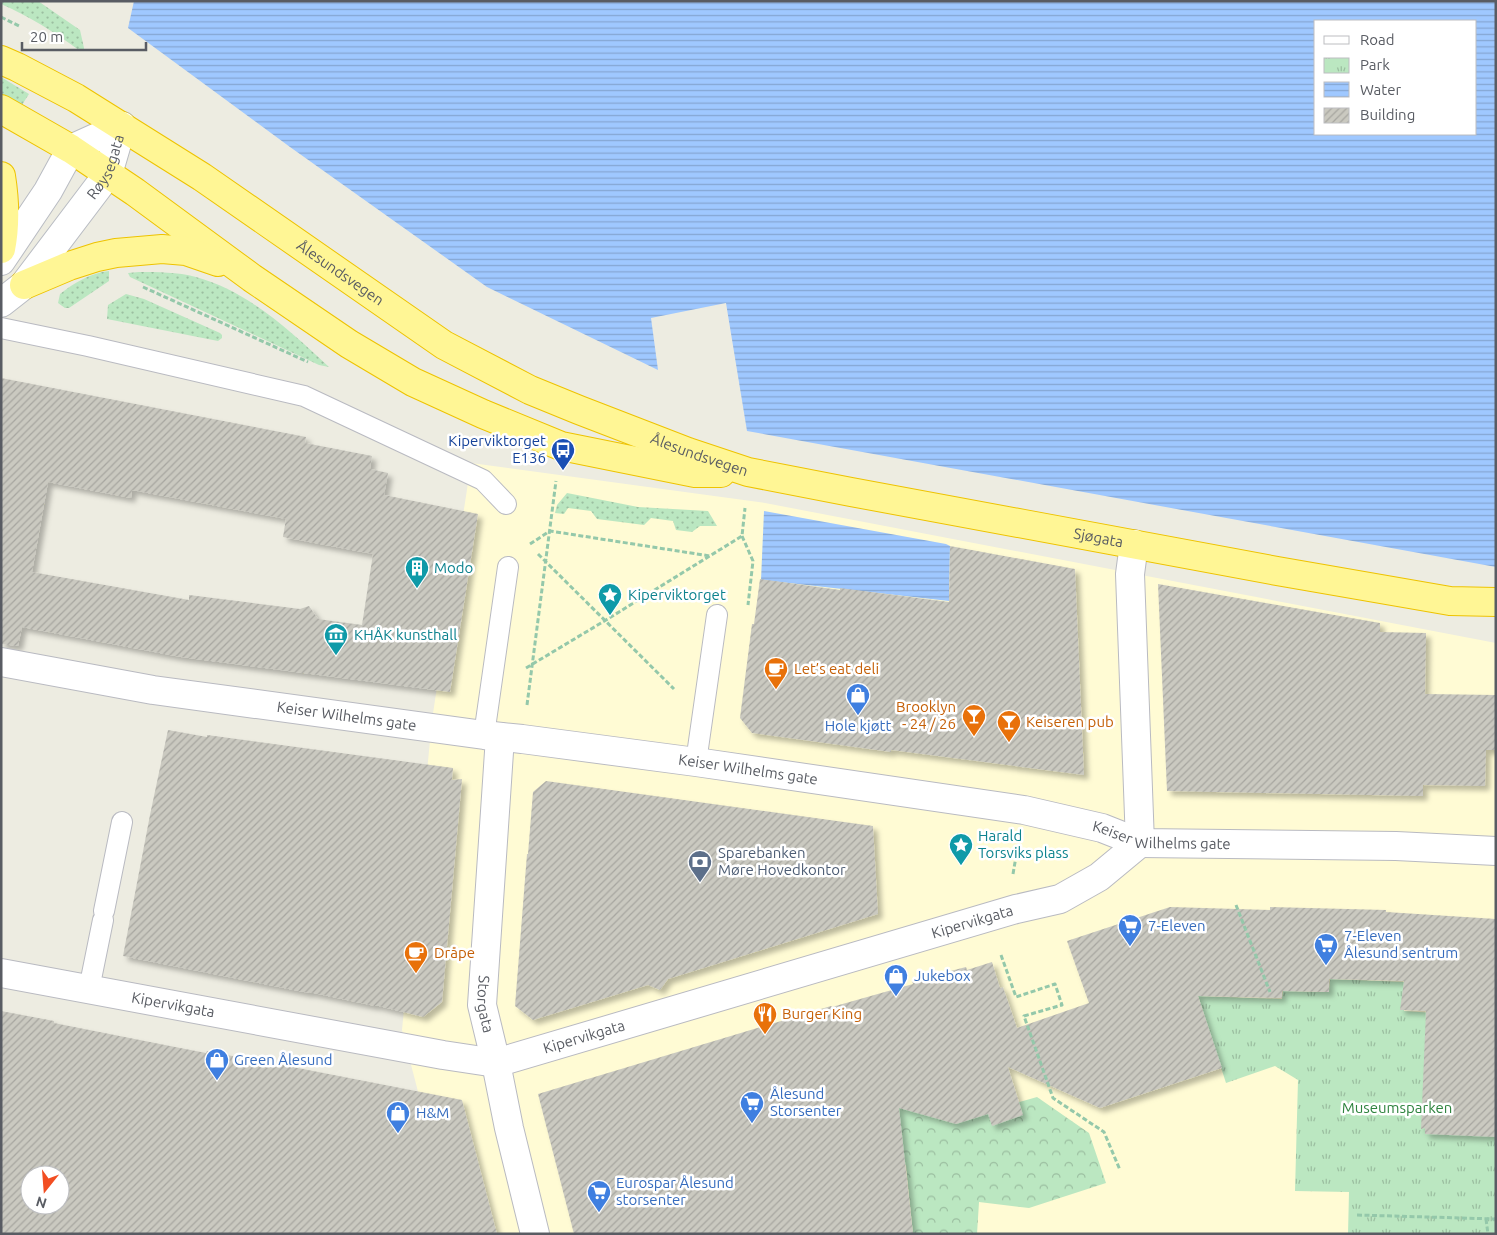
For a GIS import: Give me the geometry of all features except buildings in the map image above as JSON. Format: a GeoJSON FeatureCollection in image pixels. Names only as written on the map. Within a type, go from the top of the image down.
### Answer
{"type":"FeatureCollection","features":[{"type":"Feature","properties":{"kind":"highway","name":"Ålesundsvegen"},"geometry":{"type":"LineString","coordinates":[[1,60],[76,98],[202,177],[444,345],[530,390],[688,452],[748,472]]}},
{"type":"Feature","properties":{"kind":"highway","name":"Ålesundsvegen"},"geometry":{"type":"LineString","coordinates":[[1,109],[71,149],[348,344],[413,382],[483,414],[561,446],[696,473],[748,472]]}},
{"type":"Feature","properties":{"kind":"highway"},"geometry":{"type":"LineString","coordinates":[[1,176],[5,203],[5,232],[1,249]]}},
{"type":"Feature","properties":{"kind":"highway"},"geometry":{"type":"LineString","coordinates":[[24,285],[69,266],[97,257],[116,253],[162,249],[186,251],[223,264],[252,278]]}},
{"type":"Feature","properties":{"kind":"highway","name":"Sjøgata"},"geometry":{"type":"LineString","coordinates":[[748,472],[1277,571],[1450,601],[1496,602]]}},
{"type":"Feature","properties":{"kind":"highway","name":"Sjøgata"},"geometry":{"type":"LineString","coordinates":[[1450,601],[1496,622]]}},
{"type":"Feature","properties":{"kind":"street","name":"Røysegata"},"geometry":{"type":"LineString","coordinates":[[71,149],[122,126]]}},
{"type":"Feature","properties":{"kind":"street","name":"Røysegata"},"geometry":{"type":"LineString","coordinates":[[1,303],[24,285],[108,174],[122,126]]}},
{"type":"Feature","properties":{"kind":"street"},"geometry":{"type":"LineString","coordinates":[[1,261],[48,191],[71,149]]}},
{"type":"Feature","properties":{"kind":"street"},"geometry":{"type":"LineString","coordinates":[[1134,544],[1130,574],[1140,843]]}},
{"type":"Feature","properties":{"kind":"street","name":"Keiser Wilhelms gate"},"geometry":{"type":"LineString","coordinates":[[1,662],[153,690],[696,762],[1024,810],[1102,828],[1140,843],[1396,846],[1496,851]]}},
{"type":"Feature","properties":{"kind":"street","name":"Storgata"},"geometry":{"type":"LineString","coordinates":[[502,737],[482,1005],[509,1128],[536,1234]]}},
{"type":"Feature","properties":{"kind":"street","name":"Kipervikgata"},"geometry":{"type":"LineString","coordinates":[[1,973],[443,1055],[496,1063],[1007,912],[1060,899],[1099,877],[1140,843]]}},
{"type":"Feature","properties":{"kind":"lane"},"geometry":{"type":"LineString","coordinates":[[1,328],[304,396],[484,480],[506,504]]}},
{"type":"Feature","properties":{"kind":"lane"},"geometry":{"type":"LineString","coordinates":[[502,737],[491,689],[508,567]]}},
{"type":"Feature","properties":{"kind":"lane"},"geometry":{"type":"LineString","coordinates":[[696,762],[717,615]]}},
{"type":"Feature","properties":{"kind":"lane"},"geometry":{"type":"LineString","coordinates":[[89,989],[122,822]]}},
{"type":"Feature","properties":{"kind":"path"},"geometry":{"type":"LineString","coordinates":[[142,287],[311,363]]}},
{"type":"Feature","properties":{"kind":"path"},"geometry":{"type":"LineString","coordinates":[[502,737],[532,665],[561,446]]}},
{"type":"Feature","properties":{"kind":"path"},"geometry":{"type":"LineString","coordinates":[[717,615],[746,619],[753,561],[742,536],[748,472]]}},
{"type":"Feature","properties":{"kind":"path"},"geometry":{"type":"LineString","coordinates":[[702,716],[529,545],[550,531],[710,556]]}},
{"type":"Feature","properties":{"kind":"path"},"geometry":{"type":"LineString","coordinates":[[491,689],[742,536]]}},
{"type":"Feature","properties":{"kind":"path"},"geometry":{"type":"LineString","coordinates":[[1013,877],[1019,838]]}},
{"type":"Feature","properties":{"kind":"path"},"geometry":{"type":"LineString","coordinates":[[1236,905],[1270,992]]}},
{"type":"Feature","properties":{"kind":"path"},"geometry":{"type":"LineString","coordinates":[[1001,955],[1016,997],[1055,984],[1062,1005],[1024,1016],[1053,1098],[1104,1132],[1120,1170]]}},
{"type":"Feature","properties":{"kind":"path"},"geometry":{"type":"LineString","coordinates":[[1357,1216],[1496,1219]]}},
{"type":"Feature","properties":{"kind":"path"},"geometry":{"type":"LineString","coordinates":[[1486,1219],[1488,1234]]}},
{"type":"Feature","properties":{"kind":"shaded area"},"geometry":{"type":"Polygon","coordinates":[[[471,463],[765,503],[1496,643],[1496,1234],[455,1234],[402,1030],[432,720],[471,463]]]}},
{"type":"Feature","properties":{"kind":"green space"},"geometry":{"type":"Polygon","coordinates":[[[1,1],[38,1],[80,30],[84,50],[80,51],[42,25],[1,4],[1,1]]]}},
{"type":"Feature","properties":{"kind":"green space"},"geometry":{"type":"Polygon","coordinates":[[[1,77],[29,94],[20,108],[1,97],[1,77]]]}},
{"type":"Feature","properties":{"kind":"green space"},"geometry":{"type":"Polygon","coordinates":[[[109,271],[109,281],[69,308],[65,308],[58,303],[60,294],[77,282],[89,276],[109,271]]]}},
{"type":"Feature","properties":{"kind":"green space"},"geometry":{"type":"Polygon","coordinates":[[[128,273],[189,275],[215,283],[233,292],[251,302],[283,326],[329,367],[319,365],[130,277],[128,273]]]}},
{"type":"Feature","properties":{"kind":"green space"},"geometry":{"type":"Polygon","coordinates":[[[126,294],[144,299],[220,333],[222,338],[218,341],[107,319],[108,305],[126,294]]]}},
{"type":"Feature","properties":{"kind":"green space"},"geometry":{"type":"Polygon","coordinates":[[[567,493],[638,507],[708,511],[717,526],[700,526],[692,532],[676,530],[673,521],[651,518],[644,525],[597,519],[591,511],[568,508],[564,514],[555,513],[557,505],[567,493]]]}},
{"type":"Feature","properties":{"kind":"green space","name":"Museumsparken"},"geometry":{"type":"Polygon","coordinates":[[[1330,979],[1405,982],[1404,1011],[1496,1017],[1496,1234],[1348,1234],[1349,1192],[1295,1191],[1298,1080],[1275,1066],[1226,1083],[1198,996],[1282,999],[1283,991],[1329,992],[1330,979]]]}},
{"type":"Feature","properties":{"kind":"green space"},"geometry":{"type":"Polygon","coordinates":[[[1037,1097],[1089,1133],[1106,1183],[1029,1208],[979,1202],[977,1234],[913,1234],[906,1165],[901,1163],[881,1110],[899,1102],[968,1117],[1037,1097]]]}},
{"type":"Feature","properties":{"kind":"water"},"geometry":{"type":"Polygon","coordinates":[[[134,1],[1496,1],[1496,567],[747,431],[726,303],[651,318],[658,370],[487,287],[290,147],[128,28],[134,1]]]}},
{"type":"Feature","properties":{"kind":"water"},"geometry":{"type":"Polygon","coordinates":[[[764,511],[946,544],[950,546],[949,601],[761,580],[764,511]]]}},
{"type":"Feature","properties":{"kind":"place","name":"Kiperviktorget E136"},"geometry":{"type":"Point","coordinates":[563,471]}},
{"type":"Feature","properties":{"kind":"place","name":"Modo"},"geometry":{"type":"Point","coordinates":[417,589]}},
{"type":"Feature","properties":{"kind":"place","name":"Kiperviktorget"},"geometry":{"type":"Point","coordinates":[610,616]}},
{"type":"Feature","properties":{"kind":"place","name":"KHÅK kunsthall"},"geometry":{"type":"Point","coordinates":[336,656]}},
{"type":"Feature","properties":{"kind":"place","name":"Let’s eat deli"},"geometry":{"type":"Point","coordinates":[776,690]}},
{"type":"Feature","properties":{"kind":"place","name":"Hole kjøtt"},"geometry":{"type":"Point","coordinates":[858,716]}},
{"type":"Feature","properties":{"kind":"place","name":"Brooklyn - 24 / 26"},"geometry":{"type":"Point","coordinates":[974,737]}},
{"type":"Feature","properties":{"kind":"place","name":"Keiseren pub"},"geometry":{"type":"Point","coordinates":[1009,743]}},
{"type":"Feature","properties":{"kind":"place","name":"Harald Torsviks plass"},"geometry":{"type":"Point","coordinates":[961,866]}},
{"type":"Feature","properties":{"kind":"place","name":"Sparebanken Møre Hovedkontor"},"geometry":{"type":"Point","coordinates":[700,883]}},
{"type":"Feature","properties":{"kind":"place","name":"7-Eleven"},"geometry":{"type":"Point","coordinates":[1130,947]}},
{"type":"Feature","properties":{"kind":"place","name":"7-Eleven Ålesund sentrum"},"geometry":{"type":"Point","coordinates":[1326,966]}},
{"type":"Feature","properties":{"kind":"place","name":"Dråpe"},"geometry":{"type":"Point","coordinates":[416,974]}},
{"type":"Feature","properties":{"kind":"place","name":"Jukebox"},"geometry":{"type":"Point","coordinates":[896,997]}},
{"type":"Feature","properties":{"kind":"place","name":"Burger King"},"geometry":{"type":"Point","coordinates":[765,1035]}},
{"type":"Feature","properties":{"kind":"place","name":"Green Ålesund"},"geometry":{"type":"Point","coordinates":[217,1081]}},
{"type":"Feature","properties":{"kind":"place","name":"Ålesund Storsenter"},"geometry":{"type":"Point","coordinates":[752,1124]}},
{"type":"Feature","properties":{"kind":"place","name":"H&M"},"geometry":{"type":"Point","coordinates":[398,1134]}},
{"type":"Feature","properties":{"kind":"place","name":"Eurospar Ålesund storsenter"},"geometry":{"type":"Point","coordinates":[599,1213]}}]}
